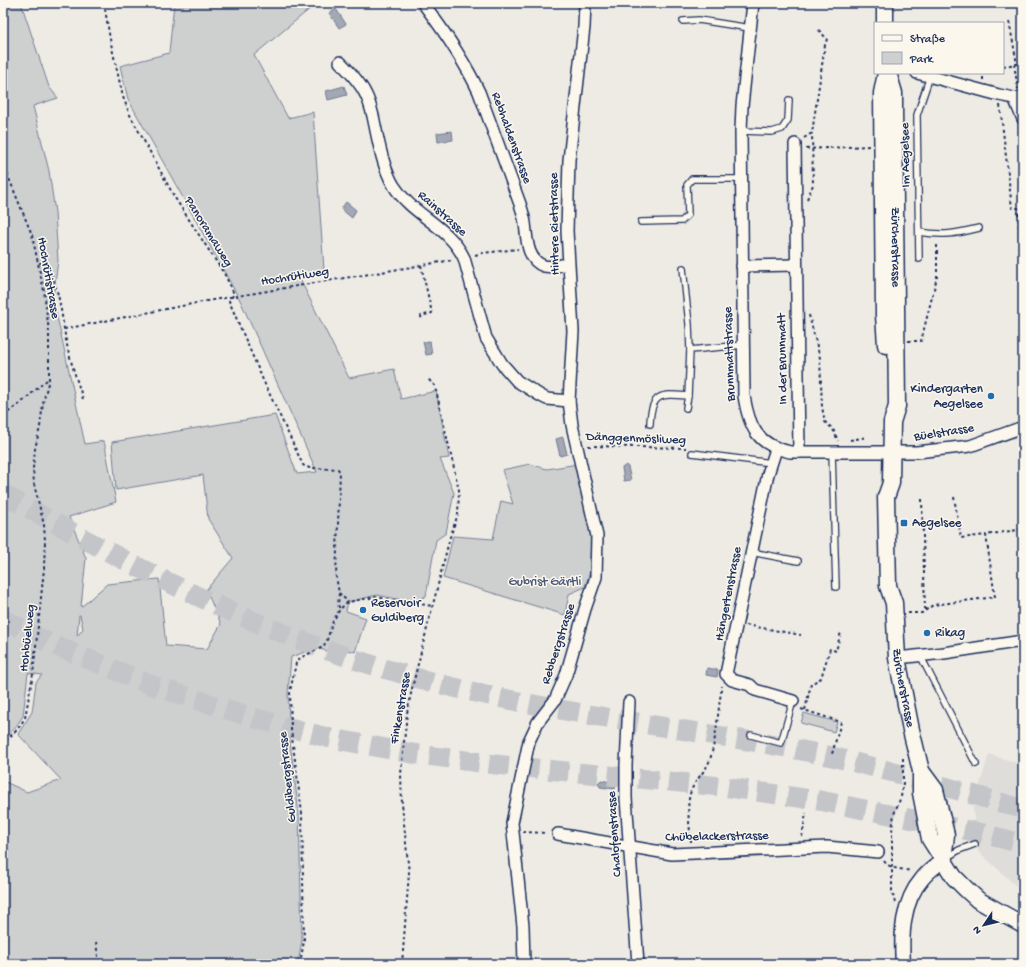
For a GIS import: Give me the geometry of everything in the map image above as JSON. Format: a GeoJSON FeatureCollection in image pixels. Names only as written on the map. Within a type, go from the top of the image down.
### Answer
{"type":"FeatureCollection","features":[{"type":"Feature","properties":{"kind":"main road"},"geometry":{"type":"LineString","coordinates":[[885,3],[885,22]]}},
{"type":"Feature","properties":{"kind":"main road","name":"Zürcherstrasse"},"geometry":{"type":"LineString","coordinates":[[887,74],[894,93],[897,406],[892,422],[891,483],[886,497],[888,586],[894,603],[897,658],[921,772],[921,793],[930,839],[954,877],[978,900],[1023,926]]}},
{"type":"Feature","properties":{"kind":"street","name":"Rebhaldenstrasse"},"geometry":{"type":"LineString","coordinates":[[423,3],[454,46],[479,92],[520,204],[532,258],[544,266],[568,264]]}},
{"type":"Feature","properties":{"kind":"street","name":"Hintere Rietstrasse"},"geometry":{"type":"LineString","coordinates":[[577,446],[572,426],[569,401],[573,331],[567,231],[569,160],[584,27],[585,3]]}},
{"type":"Feature","properties":{"kind":"street","name":"Brunnmattstrasse"},"geometry":{"type":"LineString","coordinates":[[753,3],[742,106],[740,179],[744,396],[747,413],[754,429],[762,440],[776,449],[799,452],[891,452]]}},
{"type":"Feature","properties":{"kind":"street","name":"Rainstrasse"},"geometry":{"type":"LineString","coordinates":[[340,62],[350,72],[365,93],[386,167],[395,187],[410,205],[454,240],[464,258],[486,338],[502,364],[517,381],[540,396],[548,399],[569,401]]}},
{"type":"Feature","properties":{"kind":"street"},"geometry":{"type":"LineString","coordinates":[[921,74],[962,86],[1019,97],[1023,119]]}},
{"type":"Feature","properties":{"kind":"street","name":"In der Brunnmatt"},"geometry":{"type":"LineString","coordinates":[[795,147],[799,452]]}},
{"type":"Feature","properties":{"kind":"street"},"geometry":{"type":"LineString","coordinates":[[742,266],[796,265]]}},
{"type":"Feature","properties":{"kind":"street","name":"Büelstrasse"},"geometry":{"type":"LineString","coordinates":[[891,452],[917,452],[970,446],[1023,427]]}},
{"type":"Feature","properties":{"kind":"street","name":"Rebbergstrasse"},"geometry":{"type":"LineString","coordinates":[[524,964],[523,926],[512,823],[529,741],[538,722],[555,700],[566,675],[596,577],[597,536],[577,446]]}},
{"type":"Feature","properties":{"kind":"street","name":"Hängertenstrasse"},"geometry":{"type":"LineString","coordinates":[[726,674],[751,552],[776,449]]}},
{"type":"Feature","properties":{"kind":"street"},"geometry":{"type":"LineString","coordinates":[[897,658],[1023,641]]}},
{"type":"Feature","properties":{"kind":"street"},"geometry":{"type":"LineString","coordinates":[[726,674],[732,680],[750,685],[755,690],[792,704]]}},
{"type":"Feature","properties":{"kind":"street","name":"Chalofenstrasse"},"geometry":{"type":"LineString","coordinates":[[629,702],[626,798],[638,964]]}},
{"type":"Feature","properties":{"kind":"street","name":"Chübelackerstrasse"},"geometry":{"type":"LineString","coordinates":[[552,834],[672,854],[827,847],[878,852]]}},
{"type":"Feature","properties":{"kind":"street"},"geometry":{"type":"LineString","coordinates":[[903,964],[903,925],[913,892],[928,872],[943,860]]}},
{"type":"Feature","properties":{"kind":"lane"},"geometry":{"type":"LineString","coordinates":[[683,21],[699,20],[750,28]]}},
{"type":"Feature","properties":{"kind":"lane","name":"Im Aegelsee"},"geometry":{"type":"LineString","coordinates":[[919,258],[917,115],[930,76]]}},
{"type":"Feature","properties":{"kind":"lane"},"geometry":{"type":"LineString","coordinates":[[741,131],[772,132],[782,129],[788,120],[790,100]]}},
{"type":"Feature","properties":{"kind":"lane"},"geometry":{"type":"LineString","coordinates":[[641,222],[682,221],[688,215],[687,185],[692,179],[740,179]]}},
{"type":"Feature","properties":{"kind":"lane"},"geometry":{"type":"LineString","coordinates":[[919,232],[936,235],[958,234],[979,228]]}},
{"type":"Feature","properties":{"kind":"lane"},"geometry":{"type":"LineString","coordinates":[[683,268],[689,324],[690,350],[686,408]]}},
{"type":"Feature","properties":{"kind":"lane"},"geometry":{"type":"LineString","coordinates":[[690,350],[743,345]]}},
{"type":"Feature","properties":{"kind":"lane"},"geometry":{"type":"LineString","coordinates":[[650,424],[650,412],[655,401],[661,396],[668,394],[688,396]]}},
{"type":"Feature","properties":{"kind":"lane"},"geometry":{"type":"LineString","coordinates":[[832,452],[836,587]]}},
{"type":"Feature","properties":{"kind":"lane"},"geometry":{"type":"LineString","coordinates":[[692,453],[772,463]]}},
{"type":"Feature","properties":{"kind":"lane"},"geometry":{"type":"LineString","coordinates":[[751,552],[798,561]]}},
{"type":"Feature","properties":{"kind":"lane"},"geometry":{"type":"LineString","coordinates":[[920,655],[976,764]]}},
{"type":"Feature","properties":{"kind":"lane"},"geometry":{"type":"LineString","coordinates":[[751,735],[781,743],[792,704]]}},
{"type":"Feature","properties":{"kind":"lane"},"geometry":{"type":"LineString","coordinates":[[943,860],[959,850],[974,844]]}},
{"type":"Feature","properties":{"kind":"path","name":"Panoramaweg"},"geometry":{"type":"LineString","coordinates":[[104,3],[123,97],[130,116],[175,198],[224,275],[234,294],[230,297],[229,301],[263,380],[303,465],[310,468],[338,469],[340,472],[336,576],[339,594]]}},
{"type":"Feature","properties":{"kind":"path"},"geometry":{"type":"LineString","coordinates":[[1004,66],[1017,64],[1010,21]]}},
{"type":"Feature","properties":{"kind":"path"},"geometry":{"type":"LineString","coordinates":[[805,204],[812,185],[812,133],[827,39],[818,29]]}},
{"type":"Feature","properties":{"kind":"path"},"geometry":{"type":"LineString","coordinates":[[1014,64],[1019,97]]}},
{"type":"Feature","properties":{"kind":"path"},"geometry":{"type":"LineString","coordinates":[[1000,102],[1012,208],[1018,208],[1020,246],[1023,246],[1023,277]]}},
{"type":"Feature","properties":{"kind":"path"},"geometry":{"type":"LineString","coordinates":[[795,147],[812,133]]}},
{"type":"Feature","properties":{"kind":"path"},"geometry":{"type":"LineString","coordinates":[[795,147],[812,149],[861,146]]}},
{"type":"Feature","properties":{"kind":"path","name":"Hochrütistrasse"},"geometry":{"type":"LineString","coordinates":[[3,156],[8,176],[32,235],[44,291],[49,332],[49,379],[43,403],[33,468],[34,484],[44,525]]}},
{"type":"Feature","properties":{"kind":"path"},"geometry":{"type":"LineString","coordinates":[[903,341],[920,341],[938,277],[936,235]]}},
{"type":"Feature","properties":{"kind":"path","name":"Hochrütiweg"},"geometry":{"type":"LineString","coordinates":[[64,329],[230,297],[464,258],[483,253],[529,247]]}},
{"type":"Feature","properties":{"kind":"path"},"geometry":{"type":"LineString","coordinates":[[39,263],[45,264],[52,273],[72,366],[83,399]]}},
{"type":"Feature","properties":{"kind":"path"},"geometry":{"type":"LineString","coordinates":[[421,265],[432,313],[421,316],[422,321]]}},
{"type":"Feature","properties":{"kind":"path"},"geometry":{"type":"LineString","coordinates":[[809,314],[820,358],[822,407],[825,422],[833,429],[837,441],[867,437]]}},
{"type":"Feature","properties":{"kind":"path"},"geometry":{"type":"LineString","coordinates":[[3,416],[49,379]]}},
{"type":"Feature","properties":{"kind":"path","name":"Finkenstrasse"},"geometry":{"type":"LineString","coordinates":[[402,964],[410,873],[402,799],[401,774],[407,713],[450,537],[458,514],[458,490],[452,459],[435,386],[428,379]]}},
{"type":"Feature","properties":{"kind":"path","name":"Dänggenmösliweg"},"geometry":{"type":"LineString","coordinates":[[577,446],[692,448],[692,453]]}},
{"type":"Feature","properties":{"kind":"path"},"geometry":{"type":"LineString","coordinates":[[954,497],[961,538],[1023,529]]}},
{"type":"Feature","properties":{"kind":"path"},"geometry":{"type":"LineString","coordinates":[[922,499],[925,610]]}},
{"type":"Feature","properties":{"kind":"path","name":"Hohbüelweg"},"geometry":{"type":"LineString","coordinates":[[3,743],[17,730],[25,718],[33,674],[41,596],[45,541],[44,525]]}},
{"type":"Feature","properties":{"kind":"path"},"geometry":{"type":"LineString","coordinates":[[907,613],[922,613],[933,605],[995,597],[986,534]]}},
{"type":"Feature","properties":{"kind":"path"},"geometry":{"type":"LineString","coordinates":[[339,594],[348,602]]}},
{"type":"Feature","properties":{"kind":"path"},"geometry":{"type":"LineString","coordinates":[[339,594],[338,605],[340,609],[348,602],[375,597],[433,606]]}},
{"type":"Feature","properties":{"kind":"path","name":"Guldibergstrasse"},"geometry":{"type":"LineString","coordinates":[[300,964],[304,941],[302,813],[291,730],[290,692],[296,663],[300,658],[323,647],[327,640],[333,621],[340,609]]}},
{"type":"Feature","properties":{"kind":"path"},"geometry":{"type":"LineString","coordinates":[[737,624],[801,635]]}},
{"type":"Feature","properties":{"kind":"path"},"geometry":{"type":"LineString","coordinates":[[805,710],[811,684],[821,678],[830,649],[836,651],[841,632]]}},
{"type":"Feature","properties":{"kind":"path"},"geometry":{"type":"LineString","coordinates":[[692,853],[689,795],[693,786],[707,768],[712,756],[722,687],[726,674]]}},
{"type":"Feature","properties":{"kind":"path"},"geometry":{"type":"LineString","coordinates":[[792,704],[841,722],[832,754]]}},
{"type":"Feature","properties":{"kind":"path"},"geometry":{"type":"LineString","coordinates":[[892,894],[892,831],[894,814],[901,797],[903,783],[903,754]]}},
{"type":"Feature","properties":{"kind":"path"},"geometry":{"type":"LineString","coordinates":[[801,849],[806,813]]}},
{"type":"Feature","properties":{"kind":"path"},"geometry":{"type":"LineString","coordinates":[[525,832],[552,834]]}},
{"type":"Feature","properties":{"kind":"path"},"geometry":{"type":"LineString","coordinates":[[878,852],[886,864],[892,867],[911,871]]}},
{"type":"Feature","properties":{"kind":"path"},"geometry":{"type":"LineString","coordinates":[[96,942],[99,964]]}},
{"type":"Feature","properties":{"kind":"shaded area"},"geometry":{"type":"Polygon","coordinates":[[[336,9],[346,24],[339,28],[329,13],[336,9]]]}},
{"type":"Feature","properties":{"kind":"shaded area"},"geometry":{"type":"Polygon","coordinates":[[[344,86],[347,95],[328,100],[326,91],[344,86]]]}},
{"type":"Feature","properties":{"kind":"shaded area"},"geometry":{"type":"Polygon","coordinates":[[[452,131],[453,140],[438,142],[437,133],[452,131]]]}},
{"type":"Feature","properties":{"kind":"shaded area"},"geometry":{"type":"Polygon","coordinates":[[[346,202],[356,210],[352,218],[341,209],[346,202]]]}},
{"type":"Feature","properties":{"kind":"shaded area"},"geometry":{"type":"Polygon","coordinates":[[[430,341],[432,354],[426,355],[423,342],[430,341]]]}},
{"type":"Feature","properties":{"kind":"shaded area"},"geometry":{"type":"Polygon","coordinates":[[[563,437],[567,454],[560,456],[556,439],[563,437]]]}},
{"type":"Feature","properties":{"kind":"shaded area"},"geometry":{"type":"Polygon","coordinates":[[[626,465],[628,467],[631,480],[624,481],[622,468],[626,465]]]}},
{"type":"Feature","properties":{"kind":"shaded area"},"geometry":{"type":"Polygon","coordinates":[[[707,668],[718,670],[717,677],[706,675],[707,668]]]}},
{"type":"Feature","properties":{"kind":"shaded area"},"geometry":{"type":"Polygon","coordinates":[[[989,754],[1023,765],[1023,892],[978,851],[973,808],[989,754]]]}},
{"type":"Feature","properties":{"kind":"shaded area"},"geometry":{"type":"Polygon","coordinates":[[[601,780],[616,783],[615,789],[600,787],[598,783],[601,780]]]}},
{"type":"Feature","properties":{"kind":"green space"},"geometry":{"type":"Polygon","coordinates":[[[3,3],[21,3],[49,87],[58,98],[33,106],[49,171],[55,212],[58,261],[53,298],[85,444],[104,441],[116,502],[69,517],[86,558],[81,607],[107,584],[159,579],[166,646],[207,649],[221,624],[206,590],[233,558],[208,519],[203,475],[116,490],[112,442],[275,415],[297,474],[317,472],[240,300],[128,99],[120,66],[169,53],[174,3],[317,3],[254,55],[288,118],[313,112],[324,270],[300,279],[349,378],[394,369],[401,399],[436,391],[449,458],[440,459],[454,493],[446,533],[436,540],[426,596],[413,602],[377,595],[348,602],[346,611],[366,618],[355,652],[341,648],[338,654],[316,648],[291,657],[288,693],[290,742],[299,814],[302,940],[298,964],[3,964],[3,781],[27,792],[61,780],[18,734],[32,712],[36,682],[42,675],[28,673],[23,716],[15,728],[3,740],[3,3]],[[79,615],[77,636],[83,629],[80,615],[79,615]]]}},
{"type":"Feature","properties":{"kind":"green space","name":"Gubrist Gärtli"},"geometry":{"type":"Polygon","coordinates":[[[530,464],[547,469],[578,464],[594,535],[593,562],[585,587],[569,594],[565,615],[443,578],[453,536],[493,539],[501,501],[513,504],[502,470],[530,464]]]}},
{"type":"Feature","properties":{"kind":"green space"},"geometry":{"type":"Polygon","coordinates":[[[804,713],[837,722],[834,732],[801,723],[804,713]]]}},
{"type":"Feature","properties":{"kind":"tunnel"},"geometry":{"type":"LineString","coordinates":[[3,494],[97,546],[194,595],[294,638],[396,672],[449,686],[556,709],[825,755],[914,778],[1023,809]]}},
{"type":"Feature","properties":{"kind":"tunnel"},"geometry":{"type":"LineString","coordinates":[[3,619],[51,644],[154,686],[254,718],[329,738],[415,754],[500,765],[726,787],[822,801],[981,833],[1023,844]]}},
{"type":"Feature","properties":{"kind":"place","name":"Kindergarten Aegelsee"},"geometry":{"type":"Point","coordinates":[991,396]}},
{"type":"Feature","properties":{"kind":"place","name":"Aegelsee"},"geometry":{"type":"Point","coordinates":[904,523]}},
{"type":"Feature","properties":{"kind":"place","name":"Reservoir Guldiberg"},"geometry":{"type":"Point","coordinates":[363,610]}},
{"type":"Feature","properties":{"kind":"place","name":"Rikag"},"geometry":{"type":"Point","coordinates":[927,633]}}]}
